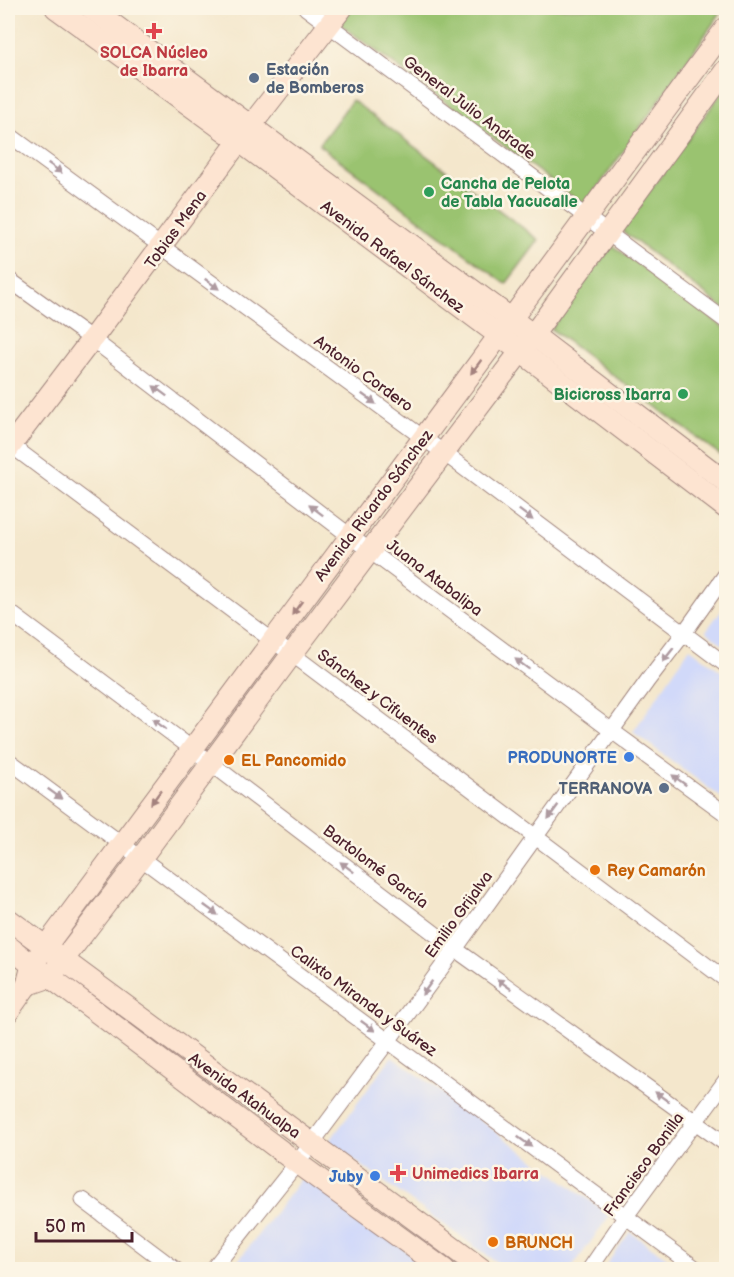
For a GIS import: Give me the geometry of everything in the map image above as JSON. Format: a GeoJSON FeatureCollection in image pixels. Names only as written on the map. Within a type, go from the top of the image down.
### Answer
{"type":"FeatureCollection","features":[{"type":"Feature","properties":{"kind":"main road","name":"Avenida Rafael Sánchez"},"geometry":{"type":"LineString","coordinates":[[91,8],[245,134]]}},
{"type":"Feature","properties":{"kind":"main road","name":"Tobias Mena"},"geometry":{"type":"LineString","coordinates":[[9,446],[342,8]]}},
{"type":"Feature","properties":{"kind":"main road","name":"Avenida Rafael Sánchez"},"geometry":{"type":"LineString","coordinates":[[64,10],[245,134],[506,328],[726,482]]}},
{"type":"Feature","properties":{"kind":"main road","name":"Avenida Ricardo Sánchez"},"geometry":{"type":"LineString","coordinates":[[8,1012],[45,947],[191,748],[589,218],[726,28]]}},
{"type":"Feature","properties":{"kind":"main road","name":"Avenida Ricardo Sánchez"},"geometry":{"type":"LineString","coordinates":[[57,968],[527,343],[726,70]]}},
{"type":"Feature","properties":{"kind":"main road","name":"Avenida Rafael Sánchez"},"geometry":{"type":"LineString","coordinates":[[527,343],[726,508]]}},
{"type":"Feature","properties":{"kind":"main road","name":"Avenida Atahualpa"},"geometry":{"type":"LineString","coordinates":[[8,919],[45,947],[57,968],[297,1163],[445,1269]]}},
{"type":"Feature","properties":{"kind":"main road"},"geometry":{"type":"LineString","coordinates":[[8,946],[29,975],[57,968]]}},
{"type":"Feature","properties":{"kind":"main road","name":"Avenida Atahualpa"},"geometry":{"type":"LineString","coordinates":[[57,968],[311,1144],[483,1269]]}},
{"type":"Feature","properties":{"kind":"street","name":"General Julio Andrade"},"geometry":{"type":"LineString","coordinates":[[306,8],[726,321]]}},
{"type":"Feature","properties":{"kind":"street","name":"Antonio Cordero"},"geometry":{"type":"LineString","coordinates":[[8,134],[444,453],[726,665]]}},
{"type":"Feature","properties":{"kind":"street","name":"Juana Atabalipa"},"geometry":{"type":"LineString","coordinates":[[8,279],[92,339],[370,551],[726,814]]}},
{"type":"Feature","properties":{"kind":"street","name":"Sánchez y Cifuentes"},"geometry":{"type":"LineString","coordinates":[[9,446],[292,654],[726,980]]}},
{"type":"Feature","properties":{"kind":"street","name":"Emilio Grijalva"},"geometry":{"type":"LineString","coordinates":[[212,1269],[297,1163],[388,1041],[726,574]]}},
{"type":"Feature","properties":{"kind":"street","name":"Bartolomé García"},"geometry":{"type":"LineString","coordinates":[[8,611],[455,949],[726,1144]]}},
{"type":"Feature","properties":{"kind":"street","name":"Calixto Miranda y Suárez"},"geometry":{"type":"LineString","coordinates":[[8,760],[698,1269]]}},
{"type":"Feature","properties":{"kind":"street","name":"Francisco Bonilla"},"geometry":{"type":"LineString","coordinates":[[589,1269],[726,1080]]}},
{"type":"Feature","properties":{"kind":"street"},"geometry":{"type":"LineString","coordinates":[[83,1200],[176,1269]]}},
{"type":"Feature","properties":{"kind":"shaded area"},"geometry":{"type":"Polygon","coordinates":[[[726,604],[726,647],[706,631],[726,604]]]}},
{"type":"Feature","properties":{"kind":"shaded area"},"geometry":{"type":"Polygon","coordinates":[[[690,648],[726,675],[726,801],[633,732],[690,648]]]}},
{"type":"Feature","properties":{"kind":"shaded area"},"geometry":{"type":"Polygon","coordinates":[[[392,1056],[610,1215],[571,1269],[506,1269],[329,1142],[392,1056]]]}},
{"type":"Feature","properties":{"kind":"shaded area"},"geometry":{"type":"Polygon","coordinates":[[[304,1175],[432,1270],[231,1270],[304,1175]]]}},
{"type":"Feature","properties":{"kind":"shaded area"},"geometry":{"type":"Polygon","coordinates":[[[630,1232],[682,1269],[603,1269],[630,1232]]]}},
{"type":"Feature","properties":{"kind":"green space"},"geometry":{"type":"Polygon","coordinates":[[[352,8],[724,8],[585,206],[340,24],[352,8]]]}},
{"type":"Feature","properties":{"kind":"green space"},"geometry":{"type":"Polygon","coordinates":[[[726,87],[726,310],[621,230],[726,87]]]}},
{"type":"Feature","properties":{"kind":"green space","name":"Cancha de Pelota de Tabla Yacucalle"},"geometry":{"type":"Polygon","coordinates":[[[352,100],[539,240],[506,284],[319,145],[352,100]]]}},
{"type":"Feature","properties":{"kind":"green space","name":"Bicicross Ibarra"},"geometry":{"type":"Polygon","coordinates":[[[612,245],[726,329],[726,459],[551,329],[612,245]]]}},
{"type":"Feature","properties":{"kind":"place","name":"SOLCA Núcleo de Ibarra"},"geometry":{"type":"Point","coordinates":[154,31]}},
{"type":"Feature","properties":{"kind":"place","name":"Estación de Bomberos"},"geometry":{"type":"Point","coordinates":[254,78]}},
{"type":"Feature","properties":{"kind":"place","name":"Cancha de Pelota de Tabla Yacucalle"},"geometry":{"type":"Point","coordinates":[429,192]}},
{"type":"Feature","properties":{"kind":"place","name":"Bicicross Ibarra"},"geometry":{"type":"Point","coordinates":[683,394]}},
{"type":"Feature","properties":{"kind":"place","name":"PRODUNORTE"},"geometry":{"type":"Point","coordinates":[629,757]}},
{"type":"Feature","properties":{"kind":"place","name":"EL Pancomido"},"geometry":{"type":"Point","coordinates":[229,760]}},
{"type":"Feature","properties":{"kind":"place","name":"TERRANOVA"},"geometry":{"type":"Point","coordinates":[664,788]}},
{"type":"Feature","properties":{"kind":"place","name":"Rey Camarón"},"geometry":{"type":"Point","coordinates":[595,870]}},
{"type":"Feature","properties":{"kind":"place","name":"Unimedics Ibarra"},"geometry":{"type":"Point","coordinates":[398,1173]}},
{"type":"Feature","properties":{"kind":"place","name":"Juby"},"geometry":{"type":"Point","coordinates":[375,1176]}},
{"type":"Feature","properties":{"kind":"place","name":"BRUNCH"},"geometry":{"type":"Point","coordinates":[493,1242]}}]}
